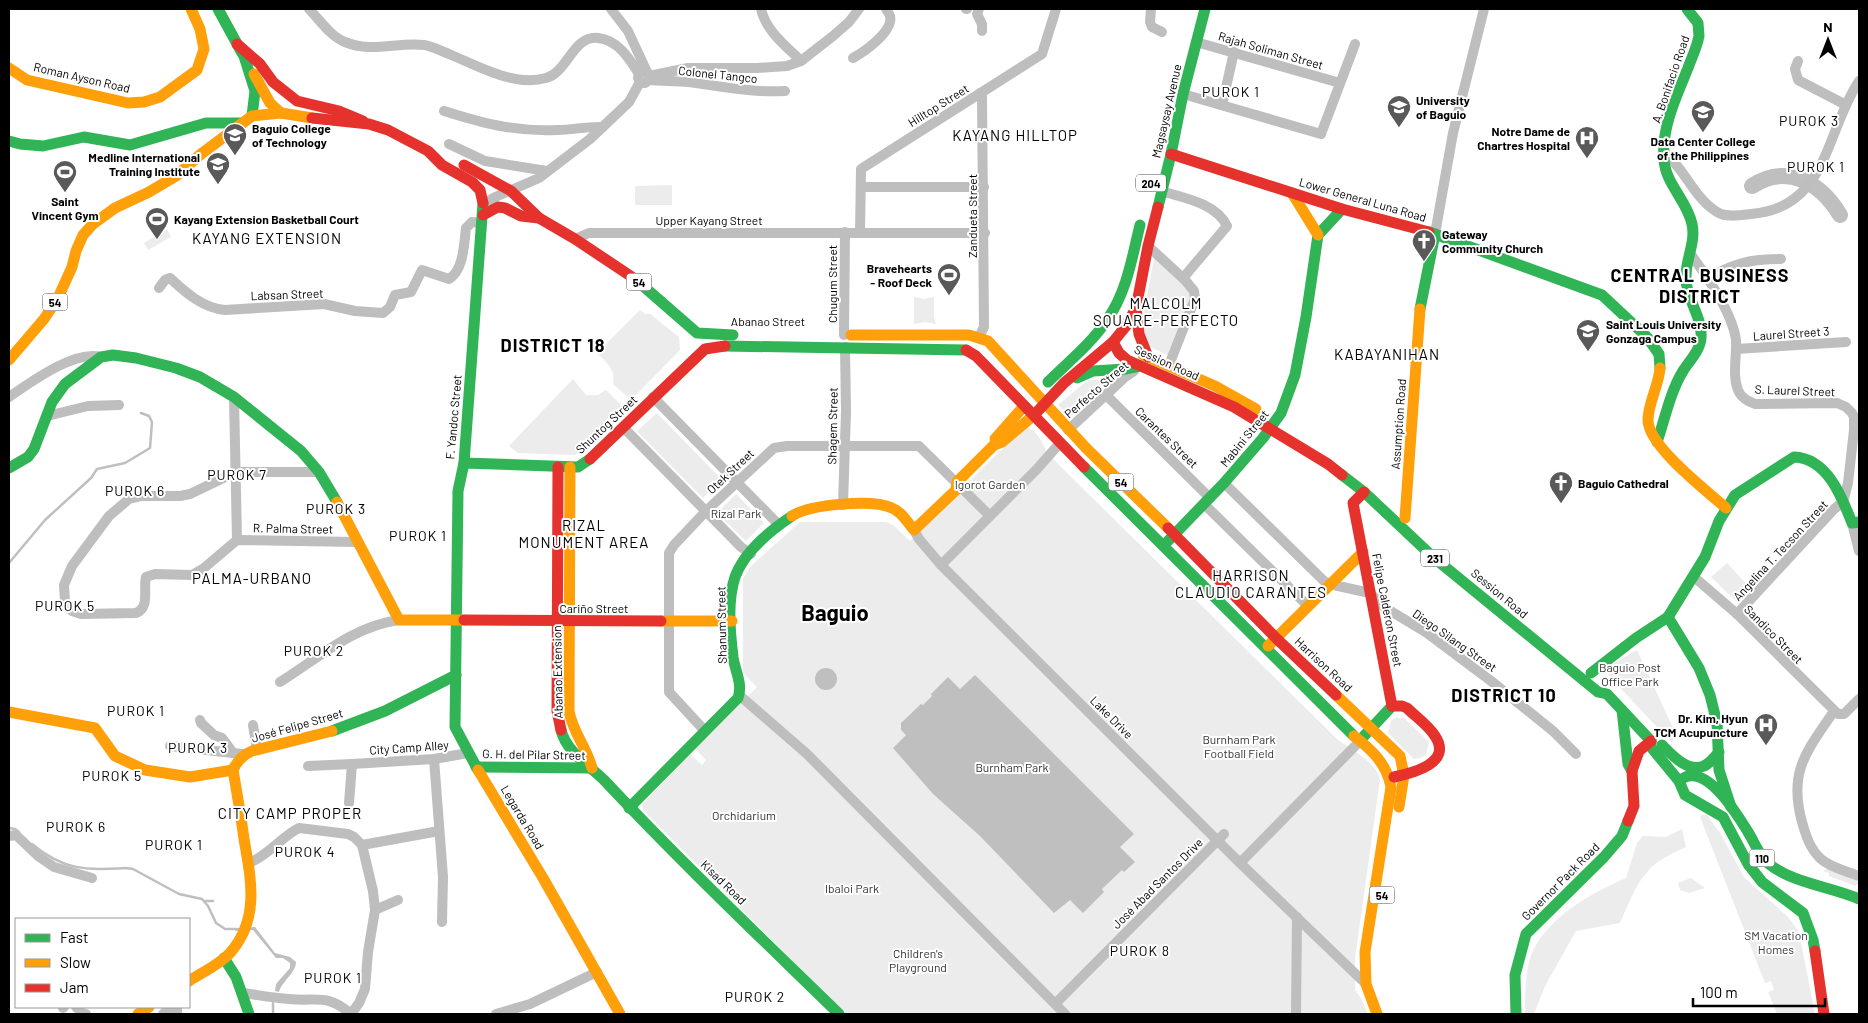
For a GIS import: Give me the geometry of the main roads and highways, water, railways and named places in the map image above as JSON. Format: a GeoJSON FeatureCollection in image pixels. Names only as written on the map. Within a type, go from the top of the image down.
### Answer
{"type":"FeatureCollection","features":[{"type":"Feature","properties":{"kind":"main road","name":"Roman Ayson Road"},"geometry":{"type":"LineString","coordinates":[[9,68],[27,80],[103,98],[128,102],[144,102],[160,97],[197,70],[204,49],[200,29],[191,9]]}},
{"type":"Feature","properties":{"kind":"main road"},"geometry":{"type":"LineString","coordinates":[[218,9],[270,103],[281,113]]}},
{"type":"Feature","properties":{"kind":"main road","name":"Magsaysay Avenue"},"geometry":{"type":"LineString","coordinates":[[1164,131],[1197,9]]}},
{"type":"Feature","properties":{"kind":"main road","name":"Magsaysay Avenue"},"geometry":{"type":"LineString","coordinates":[[1034,415],[1064,383],[1113,342],[1126,326],[1136,308],[1148,246],[1171,154],[1183,94],[1205,9]]}},
{"type":"Feature","properties":{"kind":"main road","name":"A. Bonifacio Road"},"geometry":{"type":"LineString","coordinates":[[1657,442],[1682,373],[1698,350],[1701,341],[1701,333],[1686,283],[1687,262],[1693,243],[1693,229],[1690,219],[1665,170],[1664,152],[1669,122],[1700,31],[1700,25],[1687,9]]}},
{"type":"Feature","properties":{"kind":"main road"},"geometry":{"type":"LineString","coordinates":[[238,44],[260,64],[274,82],[297,101],[339,110],[370,124]]}},
{"type":"Feature","properties":{"kind":"main road"},"geometry":{"type":"LineString","coordinates":[[244,56],[255,91],[252,116]]}},
{"type":"Feature","properties":{"kind":"main road","name":"54"},"geometry":{"type":"LineString","coordinates":[[9,360],[44,319],[58,298],[83,235],[93,224],[115,208],[149,192],[176,176],[241,122],[252,116],[281,113],[330,121],[370,124],[388,130],[428,151],[448,156],[511,191],[538,218],[575,239],[632,277],[698,333]]}},
{"type":"Feature","properties":{"kind":"main road"},"geometry":{"type":"LineString","coordinates":[[9,141],[43,146],[84,138],[130,145],[206,123],[241,122]]}},
{"type":"Feature","properties":{"kind":"main road"},"geometry":{"type":"LineString","coordinates":[[428,151],[442,165],[472,182],[480,190],[483,214],[498,207],[505,208],[521,216],[538,218]]}},
{"type":"Feature","properties":{"kind":"main road","name":"Lower General Luna Road"},"geometry":{"type":"LineString","coordinates":[[1171,154],[1342,209],[1437,234],[1592,290],[1615,306],[1647,337],[1659,354],[1659,378],[1648,419],[1649,427],[1657,442],[1669,457],[1726,508]]}},
{"type":"Feature","properties":{"kind":"main road"},"geometry":{"type":"LineString","coordinates":[[1292,193],[1318,234],[1342,209]]}},
{"type":"Feature","properties":{"kind":"main road","name":"F. Yandoc Street"},"geometry":{"type":"LineString","coordinates":[[456,621],[458,491],[464,463],[483,214]]}},
{"type":"Feature","properties":{"kind":"main road"},"geometry":{"type":"LineString","coordinates":[[1034,415],[1002,442],[994,445],[995,437],[1084,346],[1114,309],[1124,284],[1142,218]]}},
{"type":"Feature","properties":{"kind":"main road","name":"Mabini Street"},"geometry":{"type":"LineString","coordinates":[[1163,547],[1224,483],[1281,413],[1294,375],[1307,315],[1318,234]]}},
{"type":"Feature","properties":{"kind":"main road","name":"Assumption Road"},"geometry":{"type":"LineString","coordinates":[[1405,518],[1420,308],[1437,234]]}},
{"type":"Feature","properties":{"kind":"main road"},"geometry":{"type":"LineString","coordinates":[[1084,346],[1113,342],[1123,301],[1124,284]]}},
{"type":"Feature","properties":{"kind":"main road"},"geometry":{"type":"LineString","coordinates":[[1064,383],[1093,371],[1125,369],[1144,362],[1136,325],[1136,308]]}},
{"type":"Feature","properties":{"kind":"main road","name":"Shuntog Street"},"geometry":{"type":"LineString","coordinates":[[690,361],[697,345],[698,333]]}},
{"type":"Feature","properties":{"kind":"main road","name":"Abanao Street"},"geometry":{"type":"LineString","coordinates":[[698,333],[845,347],[964,349],[976,356],[1034,415]]}},
{"type":"Feature","properties":{"kind":"main road","name":"54"},"geometry":{"type":"LineString","coordinates":[[839,335],[960,335],[979,337],[988,342],[1044,404]]}},
{"type":"Feature","properties":{"kind":"main road","name":"Abanao Street"},"geometry":{"type":"LineString","coordinates":[[717,346],[775,341]]}},
{"type":"Feature","properties":{"kind":"main road","name":"Session Road"},"geometry":{"type":"LineString","coordinates":[[1113,342],[1118,353],[1127,360],[1169,365],[1230,392],[1364,492],[1433,556],[1598,692],[1607,694]]}},
{"type":"Feature","properties":{"kind":"main road","name":"Shuntog Street"},"geometry":{"type":"LineString","coordinates":[[464,463],[578,467],[587,462],[624,428],[690,361],[705,349],[717,346]]}},
{"type":"Feature","properties":{"kind":"main road","name":"R. Palma Street"},"geometry":{"type":"LineString","coordinates":[[9,468],[28,457],[34,449],[52,402],[65,384],[101,357],[113,355],[136,358],[176,368],[200,377],[234,397],[301,451],[319,472],[335,498],[399,620]]}},
{"type":"Feature","properties":{"kind":"main road","name":"Session Road"},"geometry":{"type":"LineString","coordinates":[[1144,362],[1273,425],[1340,464],[1363,481],[1439,549],[1605,685],[1607,694],[1651,741]]}},
{"type":"Feature","properties":{"kind":"main road","name":"Harrison Road"},"geometry":{"type":"LineString","coordinates":[[1044,404],[1277,639],[1400,756],[1405,775]]}},
{"type":"Feature","properties":{"kind":"main road","name":"54"},"geometry":{"type":"LineString","coordinates":[[1034,415],[1346,730],[1385,765],[1390,778],[1390,795],[1366,944],[1366,984],[1377,1014]]}},
{"type":"Feature","properties":{"kind":"main road","name":"Shanum Street"},"geometry":{"type":"LineString","coordinates":[[629,808],[739,695],[740,688],[734,662],[732,621],[735,577],[751,554],[779,525],[805,509],[843,505],[882,505],[891,507],[902,514],[912,527],[949,484],[957,482],[994,445]]}},
{"type":"Feature","properties":{"kind":"main road"},"geometry":{"type":"LineString","coordinates":[[1591,673],[1636,638],[1668,617],[1694,577],[1726,508],[1735,495],[1794,457],[1808,458],[1819,464],[1856,523]]}},
{"type":"Feature","properties":{"kind":"main road","name":"Abanao Extension"},"geometry":{"type":"LineString","coordinates":[[564,467],[557,542],[557,703],[559,727],[566,742],[577,757],[592,768]]}},
{"type":"Feature","properties":{"kind":"main road","name":"Abanao Extension"},"geometry":{"type":"LineString","coordinates":[[564,467],[570,542],[569,703],[572,726],[587,751],[592,768]]}},
{"type":"Feature","properties":{"kind":"main road","name":"Felipe Calderon Street"},"geometry":{"type":"LineString","coordinates":[[1364,492],[1353,503],[1392,706]]}},
{"type":"Feature","properties":{"kind":"main road"},"geometry":{"type":"LineString","coordinates":[[557,542],[570,542]]}},
{"type":"Feature","properties":{"kind":"main road"},"geometry":{"type":"LineString","coordinates":[[1266,648],[1363,552]]}},
{"type":"Feature","properties":{"kind":"main road"},"geometry":{"type":"LineString","coordinates":[[1668,617],[1707,684],[1717,723],[1719,770],[1731,807]]}},
{"type":"Feature","properties":{"kind":"main road","name":"Cariño Street"},"geometry":{"type":"LineString","coordinates":[[399,620],[557,622],[732,621]]}},
{"type":"Feature","properties":{"kind":"main road","name":"Legarda Road"},"geometry":{"type":"LineString","coordinates":[[456,621],[455,727],[476,767],[620,1014]]}},
{"type":"Feature","properties":{"kind":"main road","name":"José Felipe Street"},"geometry":{"type":"LineString","coordinates":[[233,770],[237,754],[341,728],[434,688],[456,675]]}},
{"type":"Feature","properties":{"kind":"main road"},"geometry":{"type":"LineString","coordinates":[[557,703],[569,703]]}},
{"type":"Feature","properties":{"kind":"main road"},"geometry":{"type":"LineString","coordinates":[[1360,741],[1392,706],[1407,708],[1436,738],[1438,753],[1433,762],[1423,770],[1390,778]]}},
{"type":"Feature","properties":{"kind":"main road","name":"Governor Pack Road"},"geometry":{"type":"LineString","coordinates":[[1622,710],[1628,764],[1632,771]]}},
{"type":"Feature","properties":{"kind":"main road"},"geometry":{"type":"LineString","coordinates":[[9,712],[95,728],[115,756],[145,770],[190,777],[233,770],[252,891],[247,922],[234,948],[224,958],[190,980]]}},
{"type":"Feature","properties":{"kind":"main road"},"geometry":{"type":"LineString","coordinates":[[1651,741],[1659,742],[1677,760],[1688,765],[1702,766],[1719,752]]}},
{"type":"Feature","properties":{"kind":"main road","name":"Governor Pack Road"},"geometry":{"type":"LineString","coordinates":[[1516,1014],[1515,975],[1526,934],[1604,857],[1622,836],[1631,818],[1634,806],[1632,771],[1639,751],[1651,741]]}},
{"type":"Feature","properties":{"kind":"main road","name":"231"},"geometry":{"type":"LineString","coordinates":[[1651,741],[1651,747],[1679,781],[1681,789],[1689,799],[1723,817],[1752,870],[1762,882],[1803,913],[1813,940],[1824,1014]]}},
{"type":"Feature","properties":{"kind":"main road","name":"G. H. del Pilar Street"},"geometry":{"type":"LineString","coordinates":[[476,767],[592,768]]}},
{"type":"Feature","properties":{"kind":"main road","name":"Kisad Road"},"geometry":{"type":"LineString","coordinates":[[592,768],[629,808],[839,1014]]}},
{"type":"Feature","properties":{"kind":"main road","name":"110"},"geometry":{"type":"LineString","coordinates":[[1679,781],[1691,774],[1700,777],[1717,788],[1747,830],[1762,858],[1772,867],[1859,899]]}},
{"type":"Feature","properties":{"kind":"main road","name":"54"},"geometry":{"type":"LineString","coordinates":[[1386,1014],[1377,992],[1374,976],[1374,950],[1388,862],[1405,775]]}},
{"type":"Feature","properties":{"kind":"main road"},"geometry":{"type":"LineString","coordinates":[[1719,814],[1716,808],[1717,804],[1722,802],[1731,807]]}},
{"type":"Feature","properties":{"kind":"main road"},"geometry":{"type":"LineString","coordinates":[[224,958],[231,967],[243,993],[249,1014]]}},
{"type":"Feature","properties":{"kind":"waterway"},"geometry":{"type":"LineString","coordinates":[[1752,186],[1765,179],[1778,176],[1802,180],[1823,194],[1840,215]]}},
{"type":"Feature","properties":{"kind":"waterway"},"geometry":{"type":"LineString","coordinates":[[9,563],[45,520],[91,478],[97,469],[125,463],[150,448],[152,422],[149,416],[141,413]]}},
{"type":"Feature","properties":{"kind":"waterway"},"geometry":{"type":"LineString","coordinates":[[9,828],[19,832]]}},
{"type":"Feature","properties":{"kind":"waterway"},"geometry":{"type":"LineString","coordinates":[[32,844],[55,859],[76,867],[133,869],[179,894],[202,899],[208,906],[216,923],[225,929],[236,929]]}},
{"type":"Feature","properties":{"kind":"waterway"},"geometry":{"type":"LineString","coordinates":[[205,901],[213,901]]}},
{"type":"Feature","properties":{"kind":"waterway"},"geometry":{"type":"LineString","coordinates":[[273,1001],[273,1014]]}},
{"type":"Feature","properties":{"kind":"place","name":"University of Baguio"},"geometry":{"type":"Point","coordinates":[1399,128]}},
{"type":"Feature","properties":{"kind":"place","name":"Data Center College of the Philippines"},"geometry":{"type":"Point","coordinates":[1703,133]}},
{"type":"Feature","properties":{"kind":"place","name":"Baguio College of Technology"},"geometry":{"type":"Point","coordinates":[235,156]}},
{"type":"Feature","properties":{"kind":"place","name":"Notre Dame de Chartres Hospital"},"geometry":{"type":"Point","coordinates":[1587,159]}},
{"type":"Feature","properties":{"kind":"place","name":"Medline International Training Institute"},"geometry":{"type":"Point","coordinates":[218,185]}},
{"type":"Feature","properties":{"kind":"place","name":"Saint Vincent Gym"},"geometry":{"type":"Point","coordinates":[65,193]}},
{"type":"Feature","properties":{"kind":"place","name":"Kayang Extension Basketball Court"},"geometry":{"type":"Point","coordinates":[157,240]}},
{"type":"Feature","properties":{"kind":"place","name":"Gateway Community Church"},"geometry":{"type":"Point","coordinates":[1424,262]}},
{"type":"Feature","properties":{"kind":"place","name":"Bravehearts - Roof Deck"},"geometry":{"type":"Point","coordinates":[949,296]}},
{"type":"Feature","properties":{"kind":"place","name":"Saint Louis University Gonzaga Campus"},"geometry":{"type":"Point","coordinates":[1588,352]}},
{"type":"Feature","properties":{"kind":"place","name":"Baguio Cathedral"},"geometry":{"type":"Point","coordinates":[1561,504]}},
{"type":"Feature","properties":{"kind":"place","name":"Dr. Kim, Hyun TCM Acupuncture"},"geometry":{"type":"Point","coordinates":[1766,746]}},
{"type":"Feature","properties":{"kind":"district","name":"PUROK 1"},"geometry":{"type":"Point","coordinates":[1231,91]}},
{"type":"Feature","properties":{"kind":"district","name":"PUROK 3"},"geometry":{"type":"Point","coordinates":[1809,120]}},
{"type":"Feature","properties":{"kind":"district","name":"KAYANG HILLTOP"},"geometry":{"type":"Point","coordinates":[1015,135]}},
{"type":"Feature","properties":{"kind":"district","name":"PUROK 1"},"geometry":{"type":"Point","coordinates":[1816,166]}},
{"type":"Feature","properties":{"kind":"district","name":"KAYANG EXTENSION"},"geometry":{"type":"Point","coordinates":[267,238]}},
{"type":"Feature","properties":{"kind":"district","name":"CENTRAL BUSINESS DISTRICT"},"geometry":{"type":"Point","coordinates":[1700,285]}},
{"type":"Feature","properties":{"kind":"district","name":"MALCOLM SQUARE-PERFECTO"},"geometry":{"type":"Point","coordinates":[1166,312]}},
{"type":"Feature","properties":{"kind":"district","name":"DISTRICT 18"},"geometry":{"type":"Point","coordinates":[553,345]}},
{"type":"Feature","properties":{"kind":"district","name":"KABAYANIHAN"},"geometry":{"type":"Point","coordinates":[1387,354]}},
{"type":"Feature","properties":{"kind":"district","name":"PUROK 7"},"geometry":{"type":"Point","coordinates":[237,474]}},
{"type":"Feature","properties":{"kind":"district","name":"PUROK 6"},"geometry":{"type":"Point","coordinates":[135,490]}},
{"type":"Feature","properties":{"kind":"district","name":"PUROK 3"},"geometry":{"type":"Point","coordinates":[336,508]}},
{"type":"Feature","properties":{"kind":"district","name":"RIZAL MONUMENT AREA"},"geometry":{"type":"Point","coordinates":[584,534]}},
{"type":"Feature","properties":{"kind":"district","name":"PUROK 1"},"geometry":{"type":"Point","coordinates":[418,535]}},
{"type":"Feature","properties":{"kind":"district","name":"PALMA-URBANO"},"geometry":{"type":"Point","coordinates":[252,578]}},
{"type":"Feature","properties":{"kind":"district","name":"HARRISON CLAUDIO CARANTES"},"geometry":{"type":"Point","coordinates":[1251,584]}},
{"type":"Feature","properties":{"kind":"district","name":"PUROK 5"},"geometry":{"type":"Point","coordinates":[65,605]}},
{"type":"Feature","properties":{"kind":"district","name":"Baguio"},"geometry":{"type":"Point","coordinates":[835,612]}},
{"type":"Feature","properties":{"kind":"district","name":"PUROK 2"},"geometry":{"type":"Point","coordinates":[314,650]}},
{"type":"Feature","properties":{"kind":"district","name":"DISTRICT 10"},"geometry":{"type":"Point","coordinates":[1504,695]}},
{"type":"Feature","properties":{"kind":"district","name":"PUROK 1"},"geometry":{"type":"Point","coordinates":[136,710]}},
{"type":"Feature","properties":{"kind":"district","name":"PUROK 3"},"geometry":{"type":"Point","coordinates":[198,747]}},
{"type":"Feature","properties":{"kind":"district","name":"PUROK 5"},"geometry":{"type":"Point","coordinates":[112,775]}},
{"type":"Feature","properties":{"kind":"district","name":"CITY CAMP PROPER"},"geometry":{"type":"Point","coordinates":[290,813]}},
{"type":"Feature","properties":{"kind":"district","name":"PUROK 6"},"geometry":{"type":"Point","coordinates":[76,826]}},
{"type":"Feature","properties":{"kind":"district","name":"PUROK 1"},"geometry":{"type":"Point","coordinates":[174,844]}},
{"type":"Feature","properties":{"kind":"district","name":"PUROK 4"},"geometry":{"type":"Point","coordinates":[305,851]}},
{"type":"Feature","properties":{"kind":"district","name":"PUROK 8"},"geometry":{"type":"Point","coordinates":[1140,950]}},
{"type":"Feature","properties":{"kind":"district","name":"PUROK 1"},"geometry":{"type":"Point","coordinates":[333,977]}},
{"type":"Feature","properties":{"kind":"district","name":"PUROK 2"},"geometry":{"type":"Point","coordinates":[755,996]}},
{"type":"Feature","properties":{"kind":"park label","name":"Igorot Garden"},"geometry":{"type":"Point","coordinates":[990,484]}},
{"type":"Feature","properties":{"kind":"park label","name":"Rizal Park"},"geometry":{"type":"Point","coordinates":[736,513]}},
{"type":"Feature","properties":{"kind":"park label","name":"Baguio Post Office Park"},"geometry":{"type":"Point","coordinates":[1630,674]}},
{"type":"Feature","properties":{"kind":"park label","name":"Burnham Park Football Field"},"geometry":{"type":"Point","coordinates":[1239,746]}},
{"type":"Feature","properties":{"kind":"park label","name":"Burnham Park"},"geometry":{"type":"Point","coordinates":[1012,767]}},
{"type":"Feature","properties":{"kind":"park label","name":"Orchidarium"},"geometry":{"type":"Point","coordinates":[744,815]}},
{"type":"Feature","properties":{"kind":"park label","name":"Ibaloi Park"},"geometry":{"type":"Point","coordinates":[852,888]}},
{"type":"Feature","properties":{"kind":"park label","name":"SM Vacation Homes"},"geometry":{"type":"Point","coordinates":[1776,942]}},
{"type":"Feature","properties":{"kind":"park label","name":"Children's Playground"},"geometry":{"type":"Point","coordinates":[918,960]}}]}
